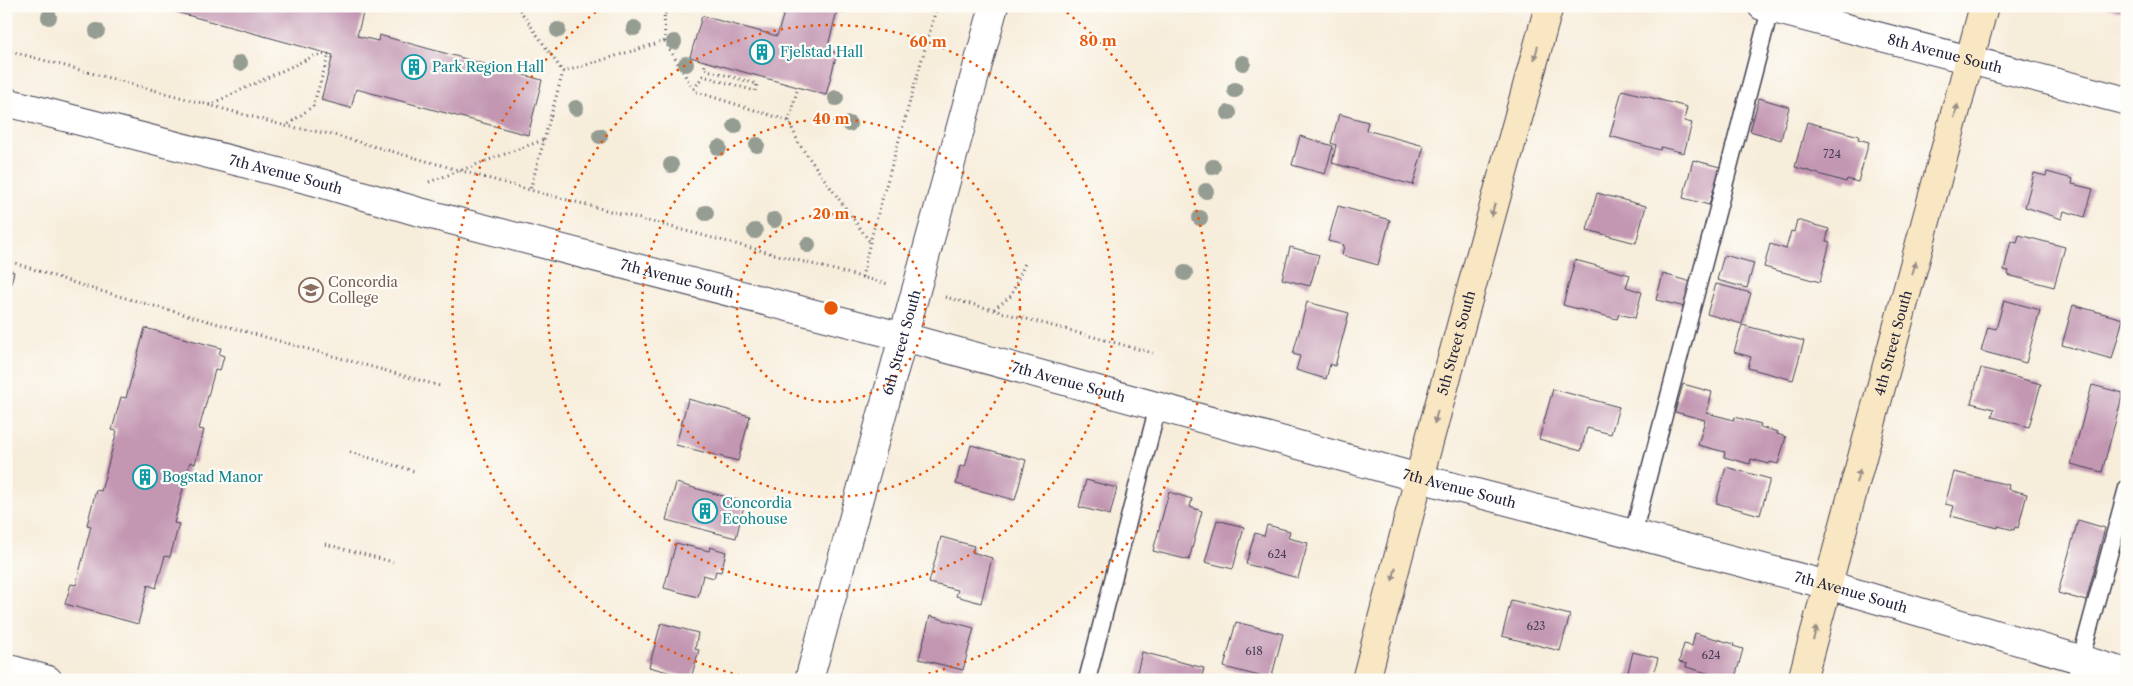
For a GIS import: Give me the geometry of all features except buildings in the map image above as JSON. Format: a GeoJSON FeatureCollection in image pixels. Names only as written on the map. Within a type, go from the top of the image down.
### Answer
{"type":"FeatureCollection","features":[{"type":"Feature","properties":{"kind":"street","name":"6th Street South"},"geometry":{"type":"LineString","coordinates":[[809,680],[994,6]]}},
{"type":"Feature","properties":{"kind":"street","name":"5th Street South"},"geometry":{"type":"LineString","coordinates":[[1366,680],[1419,478],[1549,6]]}},
{"type":"Feature","properties":{"kind":"street","name":"4th Street South"},"geometry":{"type":"LineString","coordinates":[[1802,680],[1984,6]]}},
{"type":"Feature","properties":{"kind":"street","name":"8th Avenue South"},"geometry":{"type":"LineString","coordinates":[[1768,7],[2127,102]]}},
{"type":"Feature","properties":{"kind":"street","name":"7th Avenue South"},"geometry":{"type":"LineString","coordinates":[[6,102],[317,182],[416,211],[904,337],[1419,478],[1828,586],[2078,670],[2127,673]]}},
{"type":"Feature","properties":{"kind":"street"},"geometry":{"type":"LineString","coordinates":[[6,668],[48,680]]}},
{"type":"Feature","properties":{"kind":"lane"},"geometry":{"type":"LineString","coordinates":[[1633,534],[1768,7]]}},
{"type":"Feature","properties":{"kind":"lane"},"geometry":{"type":"LineString","coordinates":[[1087,680],[1158,406]]}},
{"type":"Feature","properties":{"kind":"lane"},"geometry":{"type":"LineString","coordinates":[[2078,670],[2127,488]]}},
{"type":"Feature","properties":{"kind":"path"},"geometry":{"type":"LineString","coordinates":[[6,12],[17,6]]}},
{"type":"Feature","properties":{"kind":"path"},"geometry":{"type":"LineString","coordinates":[[518,6],[563,72],[530,190]]}},
{"type":"Feature","properties":{"kind":"path"},"geometry":{"type":"LineString","coordinates":[[664,6],[665,41],[697,92],[789,121]]}},
{"type":"Feature","properties":{"kind":"path"},"geometry":{"type":"LineString","coordinates":[[664,16],[669,6]]}},
{"type":"Feature","properties":{"kind":"path"},"geometry":{"type":"LineString","coordinates":[[862,277],[870,242],[937,6]]}},
{"type":"Feature","properties":{"kind":"path"},"geometry":{"type":"LineString","coordinates":[[563,72],[665,41]]}},
{"type":"Feature","properties":{"kind":"path"},"geometry":{"type":"LineString","coordinates":[[6,50],[286,126],[330,134],[530,190],[915,291],[993,309],[1152,353]]}},
{"type":"Feature","properties":{"kind":"path"},"geometry":{"type":"LineString","coordinates":[[209,105],[316,55],[329,54],[313,106],[286,126]]}},
{"type":"Feature","properties":{"kind":"path"},"geometry":{"type":"LineString","coordinates":[[694,88],[702,76],[755,91],[757,84],[704,70],[706,61]]}},
{"type":"Feature","properties":{"kind":"path"},"geometry":{"type":"LineString","coordinates":[[798,87],[789,121],[799,144],[870,242]]}},
{"type":"Feature","properties":{"kind":"path"},"geometry":{"type":"LineString","coordinates":[[423,184],[544,140]]}},
{"type":"Feature","properties":{"kind":"path"},"geometry":{"type":"LineString","coordinates":[[6,260],[90,288],[440,386]]}},
{"type":"Feature","properties":{"kind":"path"},"geometry":{"type":"LineString","coordinates":[[993,309],[1011,296],[1025,263]]}},
{"type":"Feature","properties":{"kind":"path"},"geometry":{"type":"LineString","coordinates":[[350,452],[417,472]]}},
{"type":"Feature","properties":{"kind":"path"},"geometry":{"type":"LineString","coordinates":[[325,544],[393,562]]}},
{"type":"Feature","properties":{"kind":"place","name":"Fjelstad Hall"},"geometry":{"type":"Point","coordinates":[762,52]}},
{"type":"Feature","properties":{"kind":"place","name":"Park Region Hall"},"geometry":{"type":"Point","coordinates":[414,67]}},
{"type":"Feature","properties":{"kind":"place","name":"Concordia College"},"geometry":{"type":"Point","coordinates":[311,290]}},
{"type":"Feature","properties":{"kind":"place","name":"Bogstad Manor"},"geometry":{"type":"Point","coordinates":[145,477]}},
{"type":"Feature","properties":{"kind":"place","name":"Concordia Ecohouse"},"geometry":{"type":"Point","coordinates":[705,511]}}]}
